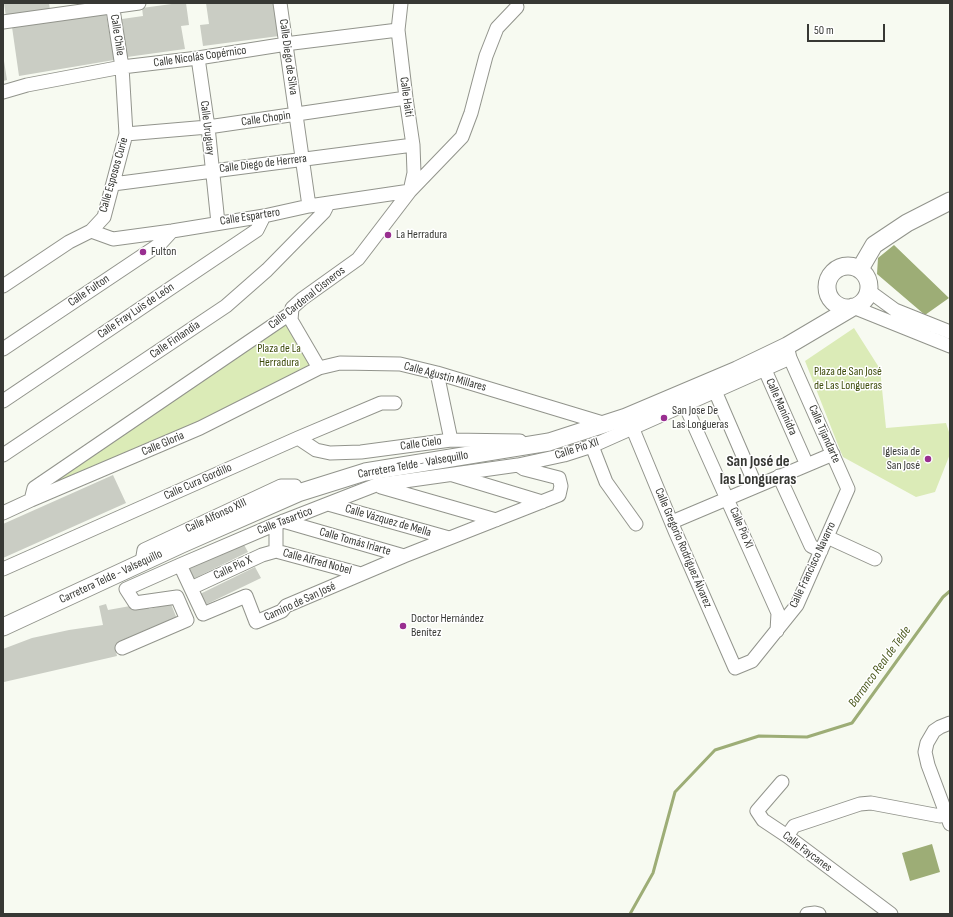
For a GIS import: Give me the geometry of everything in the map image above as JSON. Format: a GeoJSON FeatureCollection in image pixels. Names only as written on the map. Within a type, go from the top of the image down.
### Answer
{"type":"FeatureCollection","features":[{"type":"Feature","properties":{"kind":"main road"},"geometry":{"type":"LineString","coordinates":[[860,269],[874,245],[907,223],[950,201]]}},
{"type":"Feature","properties":{"kind":"main road"},"geometry":{"type":"LineString","coordinates":[[854,266],[866,274],[869,281],[869,291],[867,298],[862,303],[846,308],[838,305],[831,299],[827,285],[832,273],[838,268],[854,266]]}},
{"type":"Feature","properties":{"kind":"main road","name":"Carretera Telde - Valsequillo"},"geometry":{"type":"LineString","coordinates":[[788,352],[819,318],[831,299]]}},
{"type":"Feature","properties":{"kind":"main road","name":"Carretera Telde - Valsequillo"},"geometry":{"type":"LineString","coordinates":[[3,627],[142,562],[298,493],[365,472],[549,442],[606,424],[629,422],[737,370],[788,352],[853,307]]}},
{"type":"Feature","properties":{"kind":"street"},"geometry":{"type":"LineString","coordinates":[[3,22],[112,5],[139,3]]}},
{"type":"Feature","properties":{"kind":"street","name":"Calle Diego de Silva"},"geometry":{"type":"LineString","coordinates":[[280,3],[309,206]]}},
{"type":"Feature","properties":{"kind":"street","name":"Calle Haití"},"geometry":{"type":"LineString","coordinates":[[401,3],[398,30],[413,145],[414,173],[410,191]]}},
{"type":"Feature","properties":{"kind":"street","name":"Calle Chile"},"geometry":{"type":"LineString","coordinates":[[112,5],[122,67]]}},
{"type":"Feature","properties":{"kind":"street","name":"Calle Cardenal Cisneros"},"geometry":{"type":"LineString","coordinates":[[31,500],[34,488],[291,313],[292,308],[302,299],[358,259],[410,191],[462,137],[471,113],[486,56],[497,28],[517,7]]}},
{"type":"Feature","properties":{"kind":"street","name":"Calle Nicolás Copérnico"},"geometry":{"type":"LineString","coordinates":[[3,92],[122,67],[398,30]]}},
{"type":"Feature","properties":{"kind":"street","name":"Calle Uruguay"},"geometry":{"type":"LineString","coordinates":[[198,58],[208,126],[218,223]]}},
{"type":"Feature","properties":{"kind":"street","name":"Calle Esposos Curie"},"geometry":{"type":"LineString","coordinates":[[91,231],[104,217],[126,134],[122,67]]}},
{"type":"Feature","properties":{"kind":"street","name":"Calle Chopin"},"geometry":{"type":"LineString","coordinates":[[126,134],[296,115],[406,98]]}},
{"type":"Feature","properties":{"kind":"street","name":"Calle Diego de Herrera"},"geometry":{"type":"LineString","coordinates":[[113,184],[413,145]]}},
{"type":"Feature","properties":{"kind":"street","name":"Calle Espartero"},"geometry":{"type":"LineString","coordinates":[[91,231],[113,239],[172,231],[264,216],[309,206],[410,191]]}},
{"type":"Feature","properties":{"kind":"street","name":"Calle Finlandia"},"geometry":{"type":"LineString","coordinates":[[3,456],[226,306],[267,270],[324,212],[328,204]]}},
{"type":"Feature","properties":{"kind":"street","name":"Calle Fray Luis de León"},"geometry":{"type":"LineString","coordinates":[[3,401],[257,230],[264,216]]}},
{"type":"Feature","properties":{"kind":"street"},"geometry":{"type":"LineString","coordinates":[[3,286],[69,242],[91,231]]}},
{"type":"Feature","properties":{"kind":"street","name":"Calle Fulton"},"geometry":{"type":"LineString","coordinates":[[3,349],[160,244],[172,231]]}},
{"type":"Feature","properties":{"kind":"street"},"geometry":{"type":"LineString","coordinates":[[869,291],[895,310],[950,332]]}},
{"type":"Feature","properties":{"kind":"street"},"geometry":{"type":"LineString","coordinates":[[853,307],[950,346]]}},
{"type":"Feature","properties":{"kind":"street"},"geometry":{"type":"LineString","coordinates":[[291,313],[290,320],[292,325],[319,368]]}},
{"type":"Feature","properties":{"kind":"street","name":"Calle Pio XII"},"geometry":{"type":"LineString","coordinates":[[450,474],[518,464],[564,455],[592,446],[629,422],[686,405],[765,370],[788,352]]}},
{"type":"Feature","properties":{"kind":"street","name":"Calle Tijandarte"},"geometry":{"type":"LineString","coordinates":[[788,352],[848,489]]}},
{"type":"Feature","properties":{"kind":"street","name":"Calle Agustín Millares"},"geometry":{"type":"LineString","coordinates":[[319,368],[340,363],[400,364],[437,373],[606,424]]}},
{"type":"Feature","properties":{"kind":"street","name":"Calle Gloria"},"geometry":{"type":"LineString","coordinates":[[3,513],[200,428],[319,368]]}},
{"type":"Feature","properties":{"kind":"street","name":"Calle Maninidra"},"geometry":{"type":"LineString","coordinates":[[765,370],[807,465]]}},
{"type":"Feature","properties":{"kind":"street"},"geometry":{"type":"LineString","coordinates":[[437,373],[451,440]]}},
{"type":"Feature","properties":{"kind":"street"},"geometry":{"type":"LineString","coordinates":[[715,391],[756,486]]}},
{"type":"Feature","properties":{"kind":"street","name":"Calle Cura Gordillo"},"geometry":{"type":"LineString","coordinates":[[3,569],[298,438],[382,403],[396,403]]}},
{"type":"Feature","properties":{"kind":"street","name":"Calle Pío XI"},"geometry":{"type":"LineString","coordinates":[[686,405],[778,613],[777,631]]}},
{"type":"Feature","properties":{"kind":"street","name":"Calle Gregorio Rodríguez Álvarez"},"geometry":{"type":"LineString","coordinates":[[629,422],[735,668]]}},
{"type":"Feature","properties":{"kind":"street","name":"Calle Cielo"},"geometry":{"type":"LineString","coordinates":[[298,438],[316,450],[330,453],[361,452],[451,440],[549,442]]}},
{"type":"Feature","properties":{"kind":"street"},"geometry":{"type":"LineString","coordinates":[[592,446],[606,482],[636,524]]}},
{"type":"Feature","properties":{"kind":"street"},"geometry":{"type":"LineString","coordinates":[[672,522],[833,454]]}},
{"type":"Feature","properties":{"kind":"street","name":"Calle Pio XII"},"geometry":{"type":"LineString","coordinates":[[518,464],[524,469],[559,478]]}},
{"type":"Feature","properties":{"kind":"street"},"geometry":{"type":"LineString","coordinates":[[450,474],[542,502]]}},
{"type":"Feature","properties":{"kind":"street","name":"Calle Tasartico"},"geometry":{"type":"LineString","coordinates":[[122,648],[187,620],[177,597],[135,603],[126,590],[180,564],[280,522],[376,485],[450,474]]}},
{"type":"Feature","properties":{"kind":"street"},"geometry":{"type":"LineString","coordinates":[[779,476],[810,546],[821,550]]}},
{"type":"Feature","properties":{"kind":"street","name":"Camino de San José"},"geometry":{"type":"LineString","coordinates":[[180,564],[203,614],[246,596],[256,622],[282,611],[286,606],[361,574],[559,495],[561,486],[559,478]]}},
{"type":"Feature","properties":{"kind":"street"},"geometry":{"type":"LineString","coordinates":[[376,485],[496,520]]}},
{"type":"Feature","properties":{"kind":"street","name":"Calle Francisco Navarro"},"geometry":{"type":"LineString","coordinates":[[735,668],[752,661],[797,605],[848,489]]}},
{"type":"Feature","properties":{"kind":"street","name":"Calle Vázquez de Mella"},"geometry":{"type":"LineString","coordinates":[[328,504],[449,538]]}},
{"type":"Feature","properties":{"kind":"street","name":"Calle Alfred Nobel"},"geometry":{"type":"LineString","coordinates":[[280,522],[276,551],[361,574]]}},
{"type":"Feature","properties":{"kind":"street","name":"Calle Tomás Iriarte"},"geometry":{"type":"LineString","coordinates":[[280,522],[404,556]]}},
{"type":"Feature","properties":{"kind":"street"},"geometry":{"type":"LineString","coordinates":[[827,537],[875,559]]}},
{"type":"Feature","properties":{"kind":"street","name":"Calle Pio X"},"geometry":{"type":"LineString","coordinates":[[191,588],[262,554],[276,551]]}},
{"type":"Feature","properties":{"kind":"street"},"geometry":{"type":"LineString","coordinates":[[948,819],[928,765],[925,752],[931,735],[940,727],[950,723]]}},
{"type":"Feature","properties":{"kind":"street","name":"Calle Faycanes"},"geometry":{"type":"LineString","coordinates":[[782,782],[757,811],[763,820],[787,836],[891,914]]}},
{"type":"Feature","properties":{"kind":"street"},"geometry":{"type":"LineString","coordinates":[[787,836],[794,826],[860,804],[871,803],[940,816],[948,819]]}},
{"type":"Feature","properties":{"kind":"street"},"geometry":{"type":"LineString","coordinates":[[807,914],[819,914]]}},
{"type":"Feature","properties":{"kind":"green space","name":"Plaza de La Herradura"},"geometry":{"type":"Polygon","coordinates":[[[287,320],[315,367],[200,426],[36,495],[37,489],[287,320]]]}},
{"type":"Feature","properties":{"kind":"green space","name":"Plaza de San José de Las Longueras"},"geometry":{"type":"Polygon","coordinates":[[[854,328],[880,369],[886,428],[946,423],[950,435],[950,454],[935,492],[916,497],[843,457],[805,361],[854,328]]]}},
{"type":"Feature","properties":{"kind":"shaded area"},"geometry":{"type":"Polygon","coordinates":[[[894,245],[949,298],[925,315],[877,274],[878,258],[894,245]]]}},
{"type":"Feature","properties":{"kind":"shaded area"},"geometry":{"type":"Polygon","coordinates":[[[932,844],[940,872],[910,881],[902,853],[932,844]]]}},
{"type":"Feature","properties":{"kind":"building"},"geometry":{"type":"Polygon","coordinates":[[[4,3],[49,3],[50,10],[6,17],[4,3]]]}},
{"type":"Feature","properties":{"kind":"building"},"geometry":{"type":"Polygon","coordinates":[[[186,3],[189,25],[181,26],[185,49],[127,57],[122,19],[143,16],[142,8],[186,3]]]}},
{"type":"Feature","properties":{"kind":"building"},"geometry":{"type":"Polygon","coordinates":[[[206,3],[274,3],[279,36],[203,46],[200,25],[209,24],[206,3]]]}},
{"type":"Feature","properties":{"kind":"building"},"geometry":{"type":"Polygon","coordinates":[[[106,14],[114,60],[19,76],[12,27],[106,14]]]}},
{"type":"Feature","properties":{"kind":"building"},"geometry":{"type":"Polygon","coordinates":[[[3,61],[7,80],[3,81],[3,61]]]}},
{"type":"Feature","properties":{"kind":"building"},"geometry":{"type":"Polygon","coordinates":[[[113,475],[126,503],[3,558],[3,524],[113,475]]]}},
{"type":"Feature","properties":{"kind":"building"},"geometry":{"type":"Polygon","coordinates":[[[242,541],[248,552],[193,579],[187,567],[242,541]]]}},
{"type":"Feature","properties":{"kind":"building"},"geometry":{"type":"Polygon","coordinates":[[[255,567],[261,578],[205,605],[200,594],[255,567]]]}},
{"type":"Feature","properties":{"kind":"building"},"geometry":{"type":"Polygon","coordinates":[[[147,603],[149,609],[171,604],[177,619],[115,648],[117,656],[4,682],[3,649],[32,638],[69,630],[103,625],[99,606],[106,604],[108,610],[147,603]]]}},
{"type":"Feature","properties":{"kind":"waterway","name":"Barranco Real de Telde"},"geometry":{"type":"LineString","coordinates":[[630,914],[653,873],[675,792],[715,750],[759,736],[807,737],[852,723],[943,597],[950,591]]}},
{"type":"Feature","properties":{"kind":"place","name":"La Herradura"},"geometry":{"type":"Point","coordinates":[388,235]}},
{"type":"Feature","properties":{"kind":"place","name":"Fulton"},"geometry":{"type":"Point","coordinates":[143,252]}},
{"type":"Feature","properties":{"kind":"place","name":"San Jose De Las Longueras"},"geometry":{"type":"Point","coordinates":[664,418]}},
{"type":"Feature","properties":{"kind":"place","name":"Iglesia de San José"},"geometry":{"type":"Point","coordinates":[928,459]}},
{"type":"Feature","properties":{"kind":"place","name":"Doctor Hernández Benítez"},"geometry":{"type":"Point","coordinates":[403,626]}},
{"type":"Feature","properties":{"kind":"district","name":"San José de las Longueras"},"geometry":{"type":"Point","coordinates":[758,471]}}]}
